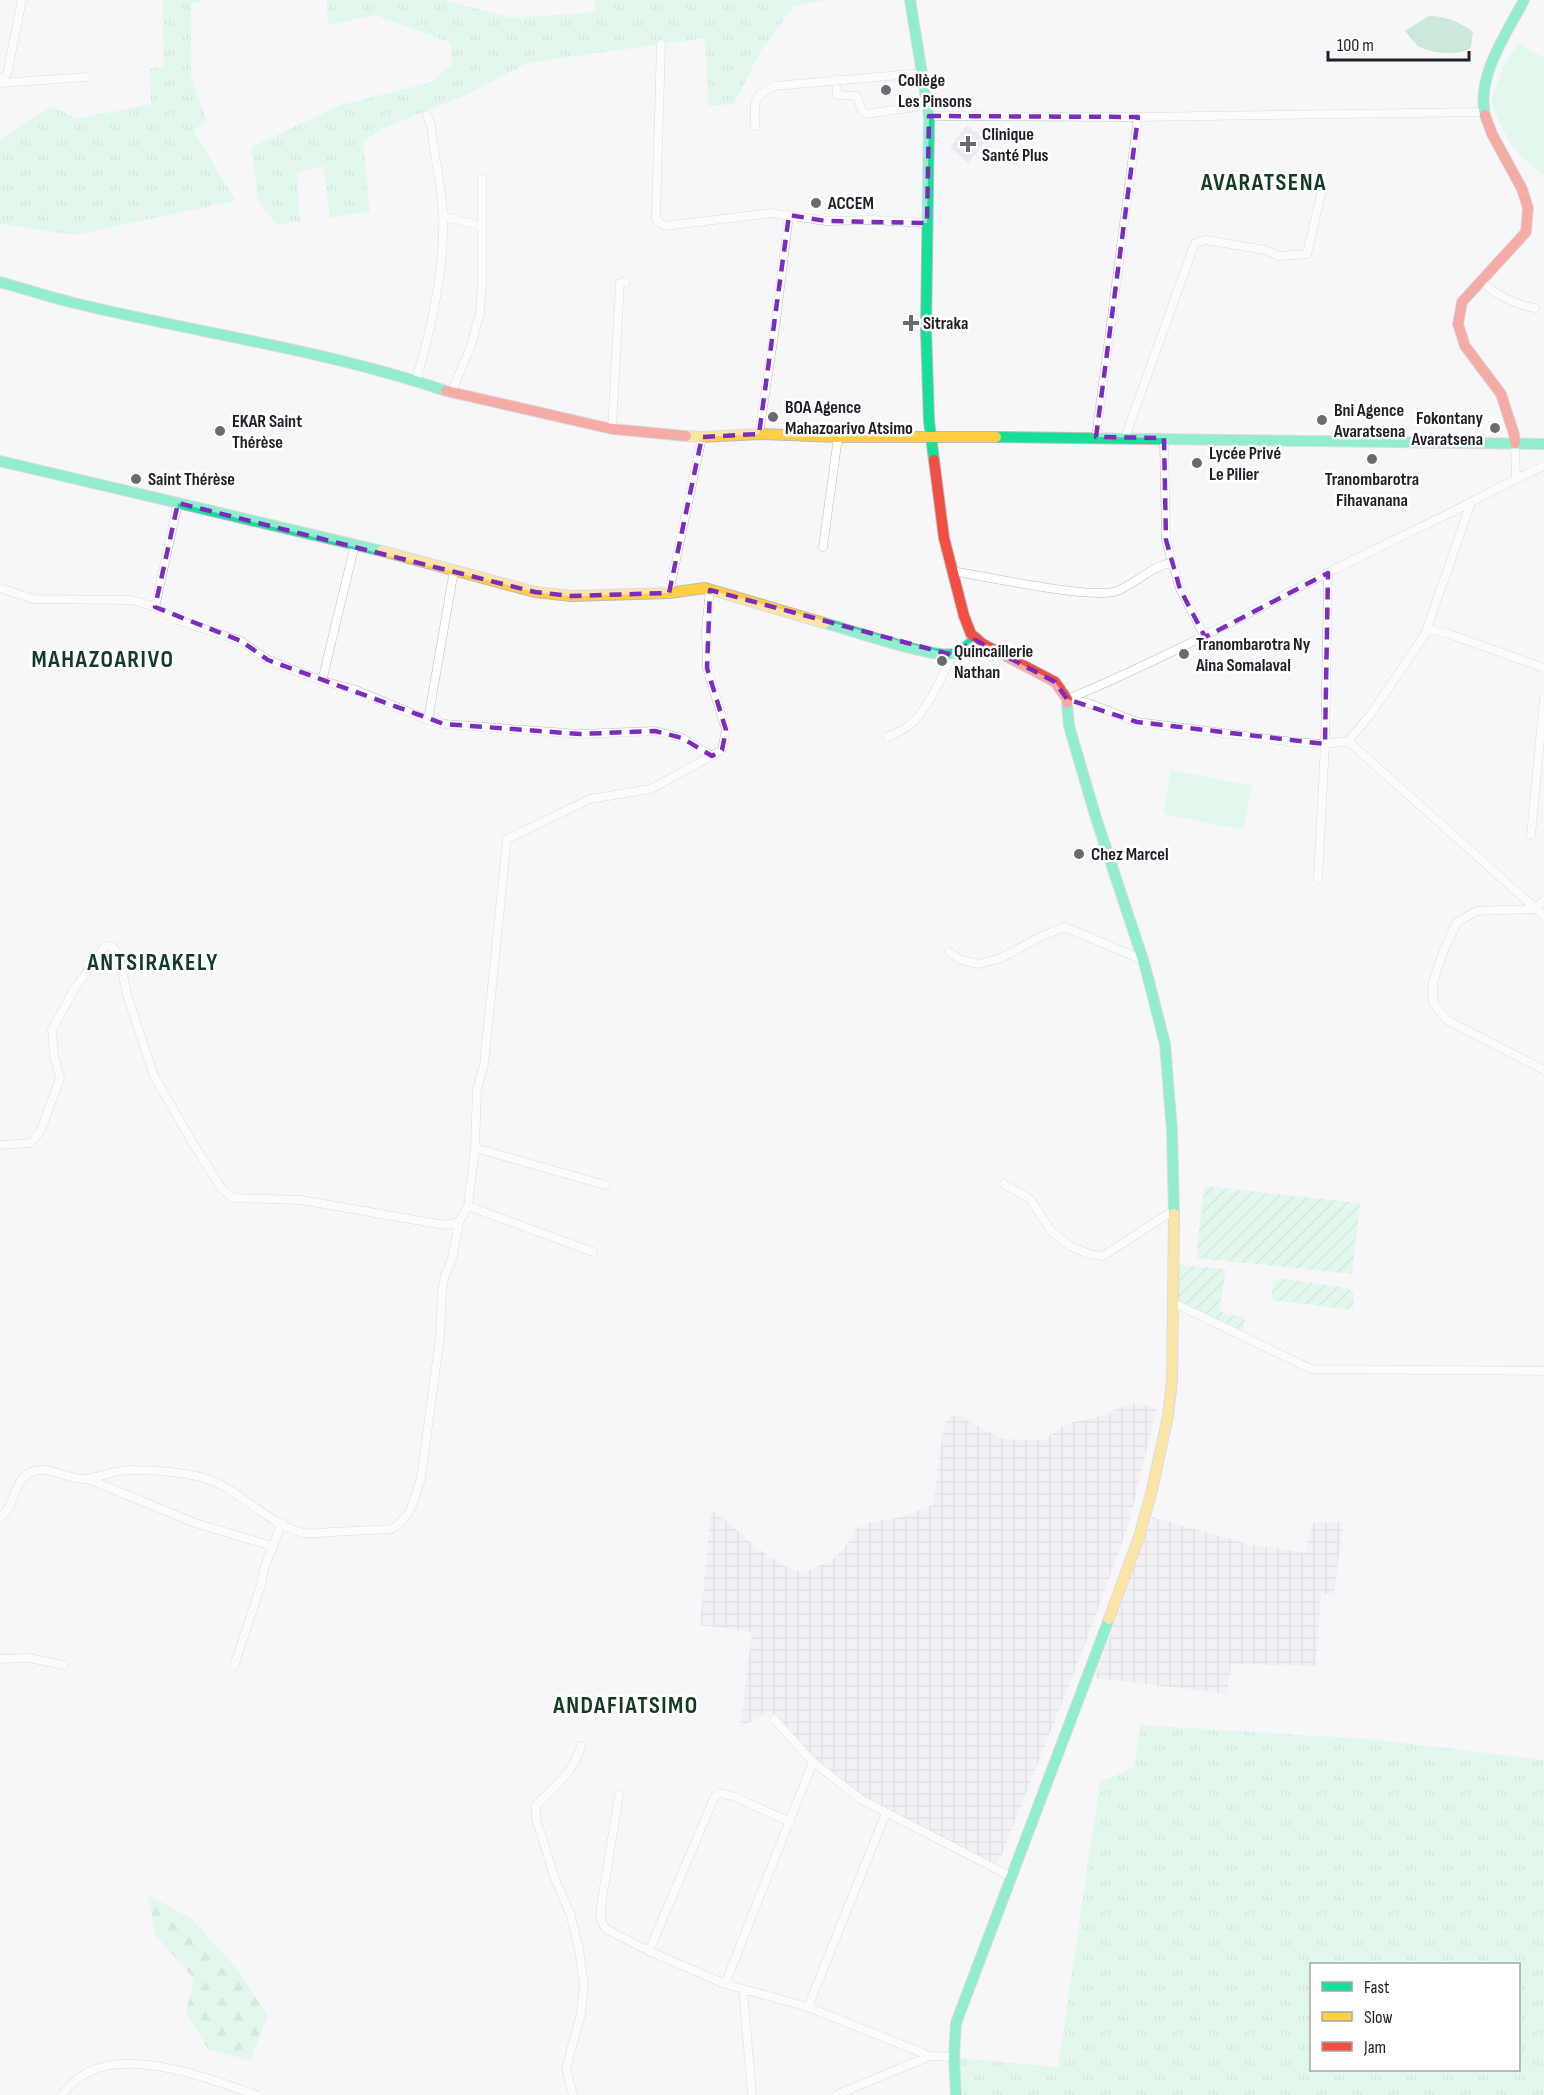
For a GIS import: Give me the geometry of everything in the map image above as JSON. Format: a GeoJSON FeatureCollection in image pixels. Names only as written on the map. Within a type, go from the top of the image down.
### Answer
{"type":"FeatureCollection","features":[{"type":"Feature","properties":{"kind":"main road"},"geometry":{"type":"LineString","coordinates":[[910,0],[928,111],[926,347],[929,421],[944,538],[964,616],[971,633],[983,644],[1055,682],[1067,699],[1069,726],[1096,818],[1143,960],[1165,1044],[1171,1120],[1174,1210],[1172,1381],[1168,1416],[1154,1480],[1139,1537],[956,2023],[954,2057],[957,2095]]}},
{"type":"Feature","properties":{"kind":"main road"},"geometry":{"type":"LineString","coordinates":[[1515,443],[1501,394],[1465,346],[1458,324],[1462,302],[1526,232],[1528,208],[1522,189],[1492,134],[1484,112],[1483,89],[1488,71],[1524,0]]}},
{"type":"Feature","properties":{"kind":"main road"},"geometry":{"type":"LineString","coordinates":[[0,282],[74,303],[284,348],[416,381],[451,393],[612,429],[702,437],[759,434],[838,438],[1125,437],[1544,444]]}},
{"type":"Feature","properties":{"kind":"main road"},"geometry":{"type":"LineString","coordinates":[[0,461],[355,544],[535,592],[571,596],[669,593],[705,588],[916,649],[952,656],[965,649],[976,638]]}},
{"type":"Feature","properties":{"kind":"street"},"geometry":{"type":"LineString","coordinates":[[0,81],[7,74],[22,0]]}},
{"type":"Feature","properties":{"kind":"street"},"geometry":{"type":"LineString","coordinates":[[662,44],[656,217],[658,222],[664,226],[771,213],[826,221],[927,223]]}},
{"type":"Feature","properties":{"kind":"street"},"geometry":{"type":"LineString","coordinates":[[755,126],[755,101],[759,93],[776,86],[923,73]]}},
{"type":"Feature","properties":{"kind":"street"},"geometry":{"type":"LineString","coordinates":[[0,81],[86,77]]}},
{"type":"Feature","properties":{"kind":"street"},"geometry":{"type":"LineString","coordinates":[[836,80],[837,95],[859,98],[862,111],[866,114],[928,111],[1138,117],[1484,112]]}},
{"type":"Feature","properties":{"kind":"street"},"geometry":{"type":"LineString","coordinates":[[416,381],[441,270],[442,216],[428,115]]}},
{"type":"Feature","properties":{"kind":"street"},"geometry":{"type":"LineString","coordinates":[[1096,437],[1138,117]]}},
{"type":"Feature","properties":{"kind":"street"},"geometry":{"type":"LineString","coordinates":[[451,393],[470,348],[480,313],[482,179]]}},
{"type":"Feature","properties":{"kind":"street"},"geometry":{"type":"LineString","coordinates":[[1125,437],[1195,243],[1206,240],[1265,250],[1279,256],[1307,254],[1321,194]]}},
{"type":"Feature","properties":{"kind":"street"},"geometry":{"type":"LineString","coordinates":[[759,434],[776,328],[789,215]]}},
{"type":"Feature","properties":{"kind":"street"},"geometry":{"type":"LineString","coordinates":[[442,216],[482,226]]}},
{"type":"Feature","properties":{"kind":"street"},"geometry":{"type":"LineString","coordinates":[[612,429],[620,283],[625,282]]}},
{"type":"Feature","properties":{"kind":"street"},"geometry":{"type":"LineString","coordinates":[[1481,282],[1495,294],[1535,308]]}},
{"type":"Feature","properties":{"kind":"street"},"geometry":{"type":"LineString","coordinates":[[669,593],[702,437]]}},
{"type":"Feature","properties":{"kind":"street"},"geometry":{"type":"LineString","coordinates":[[823,548],[838,438]]}},
{"type":"Feature","properties":{"kind":"street"},"geometry":{"type":"LineString","coordinates":[[1164,438],[1166,540],[1180,590],[1204,637]]}},
{"type":"Feature","properties":{"kind":"street"},"geometry":{"type":"LineString","coordinates":[[1515,443],[1516,478]]}},
{"type":"Feature","properties":{"kind":"street"},"geometry":{"type":"LineString","coordinates":[[1067,699],[1204,637],[1516,478],[1544,466]]}},
{"type":"Feature","properties":{"kind":"street"},"geometry":{"type":"LineString","coordinates":[[155,607],[178,503]]}},
{"type":"Feature","properties":{"kind":"street"},"geometry":{"type":"LineString","coordinates":[[1067,699],[1088,703],[1137,722],[1294,742],[1325,744],[1348,741],[1371,714],[1425,634],[1470,503]]}},
{"type":"Feature","properties":{"kind":"street"},"geometry":{"type":"LineString","coordinates":[[322,681],[355,544]]}},
{"type":"Feature","properties":{"kind":"street"},"geometry":{"type":"LineString","coordinates":[[952,571],[1069,591],[1105,593],[1116,591],[1162,564],[1173,562]]}},
{"type":"Feature","properties":{"kind":"street"},"geometry":{"type":"LineString","coordinates":[[428,720],[454,570]]}},
{"type":"Feature","properties":{"kind":"street"},"geometry":{"type":"LineString","coordinates":[[1318,879],[1325,744],[1328,573]]}},
{"type":"Feature","properties":{"kind":"street"},"geometry":{"type":"LineString","coordinates":[[0,588],[33,599],[132,600],[155,607],[177,620],[241,641],[268,660],[444,724],[580,734],[656,731],[682,738],[712,756]]}},
{"type":"Feature","properties":{"kind":"street"},"geometry":{"type":"LineString","coordinates":[[86,1479],[126,1470],[206,1478],[282,1523],[305,1533],[391,1529],[410,1511],[421,1478],[440,1337],[442,1290],[452,1259],[459,1222],[468,1206],[475,1148],[477,1089],[484,1065],[507,839],[590,799],[651,789],[722,750],[726,730],[707,668],[706,630],[710,590]]}},
{"type":"Feature","properties":{"kind":"street"},"geometry":{"type":"LineString","coordinates":[[1425,634],[1432,630],[1449,634],[1544,668]]}},
{"type":"Feature","properties":{"kind":"street"},"geometry":{"type":"LineString","coordinates":[[887,737],[910,725],[945,672],[952,656]]}},
{"type":"Feature","properties":{"kind":"street"},"geometry":{"type":"LineString","coordinates":[[1531,834],[1544,698]]}},
{"type":"Feature","properties":{"kind":"street"},"geometry":{"type":"LineString","coordinates":[[1348,741],[1544,916]]}},
{"type":"Feature","properties":{"kind":"street"},"geometry":{"type":"LineString","coordinates":[[1544,900],[1535,909],[1477,911],[1456,922],[1433,982],[1433,1003],[1447,1020],[1544,1070]]}},
{"type":"Feature","properties":{"kind":"street"},"geometry":{"type":"LineString","coordinates":[[949,952],[961,960],[979,964],[1001,958],[1042,936],[1065,927],[1143,960]]}},
{"type":"Feature","properties":{"kind":"street"},"geometry":{"type":"LineString","coordinates":[[0,1144],[31,1143],[41,1130],[60,1078],[54,1056],[52,1030],[73,991],[99,952],[105,946],[113,947],[119,956],[127,994],[154,1076],[222,1189],[234,1198],[301,1200],[444,1225],[459,1222]]}},
{"type":"Feature","properties":{"kind":"street"},"geometry":{"type":"LineString","coordinates":[[475,1148],[605,1185]]}},
{"type":"Feature","properties":{"kind":"street"},"geometry":{"type":"LineString","coordinates":[[1004,1184],[1030,1199],[1051,1231],[1070,1246],[1089,1254],[1103,1256],[1174,1210]]}},
{"type":"Feature","properties":{"kind":"street"},"geometry":{"type":"LineString","coordinates":[[468,1206],[593,1252]]}},
{"type":"Feature","properties":{"kind":"street"},"geometry":{"type":"LineString","coordinates":[[1172,1302],[1311,1369],[1544,1371]]}},
{"type":"Feature","properties":{"kind":"street"},"geometry":{"type":"LineString","coordinates":[[0,1517],[9,1510],[16,1487],[27,1474],[39,1470],[51,1471],[86,1479],[195,1523],[272,1546]]}},
{"type":"Feature","properties":{"kind":"street"},"geometry":{"type":"LineString","coordinates":[[234,1666],[272,1546],[282,1523]]}},
{"type":"Feature","properties":{"kind":"street"},"geometry":{"type":"LineString","coordinates":[[0,1659],[29,1658],[64,1665]]}},
{"type":"Feature","properties":{"kind":"street"},"geometry":{"type":"LineString","coordinates":[[774,1719],[813,1762],[862,1800],[1010,1876]]}},
{"type":"Feature","properties":{"kind":"street"},"geometry":{"type":"LineString","coordinates":[[573,2095],[566,2068],[581,2014],[584,1986],[579,1948],[570,1913],[556,1881],[536,1819],[536,1805],[568,1774],[579,1755],[581,1746]]}},
{"type":"Feature","properties":{"kind":"street"},"geometry":{"type":"LineString","coordinates":[[725,1984],[813,1762]]}},
{"type":"Feature","properties":{"kind":"street"},"geometry":{"type":"LineString","coordinates":[[649,1951],[715,1796],[720,1793],[735,1797],[790,1822]]}},
{"type":"Feature","properties":{"kind":"street"},"geometry":{"type":"LineString","coordinates":[[620,1795],[601,1906],[601,1921],[606,1929],[649,1951],[725,1984],[808,2007],[930,2056],[954,2057]]}},
{"type":"Feature","properties":{"kind":"street"},"geometry":{"type":"LineString","coordinates":[[808,2007],[886,1813]]}},
{"type":"Feature","properties":{"kind":"street"},"geometry":{"type":"LineString","coordinates":[[743,1989],[752,2095]]}},
{"type":"Feature","properties":{"kind":"street"},"geometry":{"type":"LineString","coordinates":[[836,2095],[930,2056]]}},
{"type":"Feature","properties":{"kind":"street"},"geometry":{"type":"LineString","coordinates":[[62,2095],[75,2080],[100,2067],[128,2063],[184,2072],[256,2095]]}},
{"type":"Feature","properties":{"kind":"highlighted area"},"geometry":{"type":"Polygon","coordinates":[[[929,116],[1138,117],[1096,437],[1164,438],[1166,540],[1180,589],[1205,637],[1328,573],[1325,744],[1137,722],[1067,699],[1055,682],[975,640],[952,655],[710,590],[707,668],[726,730],[722,750],[712,756],[682,738],[655,731],[580,734],[444,724],[268,660],[241,641],[155,607],[178,503],[535,592],[571,596],[669,593],[702,437],[759,434],[789,215],[826,221],[927,223],[929,116]]]}},
{"type":"Feature","properties":{"kind":"shaded area"},"geometry":{"type":"Polygon","coordinates":[[[1429,16],[1446,18],[1473,32],[1471,48],[1466,51],[1444,53],[1418,46],[1405,31],[1429,16]]]}},
{"type":"Feature","properties":{"kind":"shaded area","name":"Clinique Santé Plus"},"geometry":{"type":"Polygon","coordinates":[[[967,125],[986,141],[968,163],[950,147],[967,125]]]}},
{"type":"Feature","properties":{"kind":"shaded area"},"geometry":{"type":"Polygon","coordinates":[[[1130,1403],[1157,1407],[1129,1524],[1086,1642],[996,1869],[862,1800],[813,1762],[770,1711],[740,1728],[752,1632],[700,1625],[711,1510],[757,1548],[795,1571],[806,1572],[832,1560],[845,1547],[856,1529],[867,1523],[902,1517],[933,1505],[944,1424],[952,1416],[961,1415],[1003,1439],[1043,1440],[1069,1423],[1102,1416],[1130,1403]]]}},
{"type":"Feature","properties":{"kind":"shaded area"},"geometry":{"type":"Polygon","coordinates":[[[1152,1517],[1248,1544],[1306,1553],[1312,1523],[1343,1522],[1334,1596],[1321,1593],[1316,1666],[1231,1664],[1227,1694],[1095,1678],[1152,1517]]]}},
{"type":"Feature","properties":{"kind":"green space"},"geometry":{"type":"Polygon","coordinates":[[[162,0],[206,0],[191,4],[191,76],[207,122],[193,130],[236,201],[75,235],[0,224],[0,139],[52,106],[77,119],[151,104],[150,68],[164,67],[162,0]]]}},
{"type":"Feature","properties":{"kind":"green space"},"geometry":{"type":"Polygon","coordinates":[[[327,0],[445,0],[512,18],[595,12],[595,0],[827,0],[794,6],[762,49],[734,104],[708,106],[705,38],[527,63],[466,95],[386,127],[363,141],[370,212],[330,217],[323,166],[297,172],[300,221],[276,225],[258,200],[251,147],[341,105],[432,82],[452,64],[451,43],[375,15],[328,25],[327,0]]]}},
{"type":"Feature","properties":{"kind":"green space"},"geometry":{"type":"Polygon","coordinates":[[[1519,43],[1544,58],[1544,176],[1524,160],[1511,143],[1491,101],[1504,64],[1519,43]]]}},
{"type":"Feature","properties":{"kind":"green space"},"geometry":{"type":"Polygon","coordinates":[[[1171,770],[1252,786],[1243,830],[1163,814],[1171,770]]]}},
{"type":"Feature","properties":{"kind":"green space"},"geometry":{"type":"Polygon","coordinates":[[[1204,1186],[1360,1203],[1352,1274],[1196,1258],[1204,1186]]]}},
{"type":"Feature","properties":{"kind":"green space"},"geometry":{"type":"Polygon","coordinates":[[[1178,1265],[1226,1269],[1220,1307],[1224,1314],[1245,1317],[1243,1333],[1178,1301],[1178,1265]]]}},
{"type":"Feature","properties":{"kind":"green space"},"geometry":{"type":"Polygon","coordinates":[[[1279,1278],[1348,1288],[1354,1293],[1353,1310],[1271,1300],[1273,1282],[1279,1278]]]}},
{"type":"Feature","properties":{"kind":"green space"},"geometry":{"type":"Polygon","coordinates":[[[1140,1725],[1371,1739],[1544,1760],[1544,2095],[963,2095],[960,2058],[1058,2067],[1100,1782],[1134,1767],[1140,1725]]]}},
{"type":"Feature","properties":{"kind":"green space"},"geometry":{"type":"Polygon","coordinates":[[[147,1894],[192,1919],[239,1971],[268,2016],[250,2061],[208,2049],[186,2013],[194,1979],[156,1936],[147,1894]]]}},
{"type":"Feature","properties":{"kind":"traffic: fast"},"geometry":{"type":"LineString","coordinates":[[910,0],[929,116],[926,330],[929,421],[934,460]]}},
{"type":"Feature","properties":{"kind":"traffic: fast"},"geometry":{"type":"LineString","coordinates":[[1485,115],[1483,100],[1489,70],[1524,0]]}},
{"type":"Feature","properties":{"kind":"traffic: fast"},"geometry":{"type":"LineString","coordinates":[[0,282],[121,314],[355,364],[446,391]]}},
{"type":"Feature","properties":{"kind":"traffic: fast"},"geometry":{"type":"LineString","coordinates":[[996,437],[1544,444]]}},
{"type":"Feature","properties":{"kind":"traffic: fast"},"geometry":{"type":"LineString","coordinates":[[0,461],[382,551]]}},
{"type":"Feature","properties":{"kind":"traffic: fast"},"geometry":{"type":"LineString","coordinates":[[824,623],[910,648],[943,654],[959,652],[976,638]]}},
{"type":"Feature","properties":{"kind":"traffic: fast"},"geometry":{"type":"LineString","coordinates":[[1067,703],[1069,726],[1096,818],[1145,966],[1165,1044],[1172,1131],[1174,1214]]}},
{"type":"Feature","properties":{"kind":"traffic: fast"},"geometry":{"type":"LineString","coordinates":[[956,2095],[954,2057],[956,2023],[1109,1619]]}},
{"type":"Feature","properties":{"kind":"traffic: slow"},"geometry":{"type":"LineString","coordinates":[[686,436],[759,434],[838,437],[996,437]]}},
{"type":"Feature","properties":{"kind":"traffic: slow"},"geometry":{"type":"LineString","coordinates":[[382,551],[535,592],[571,596],[669,593],[705,588],[824,623]]}},
{"type":"Feature","properties":{"kind":"traffic: slow"},"geometry":{"type":"LineString","coordinates":[[1109,1619],[1139,1537],[1168,1416],[1172,1381],[1174,1214]]}},
{"type":"Feature","properties":{"kind":"traffic: jam"},"geometry":{"type":"LineString","coordinates":[[1485,115],[1492,134],[1522,189],[1528,208],[1526,232],[1462,302],[1458,324],[1465,346],[1501,394],[1515,443]]}},
{"type":"Feature","properties":{"kind":"traffic: jam"},"geometry":{"type":"LineString","coordinates":[[446,391],[612,429],[686,436]]}},
{"type":"Feature","properties":{"kind":"traffic: jam"},"geometry":{"type":"LineString","coordinates":[[934,460],[944,538],[964,616],[971,634],[983,644],[1055,682],[1067,699],[1067,703]]}},
{"type":"Feature","properties":{"kind":"place","name":"Collège Les Pinsons"},"geometry":{"type":"Point","coordinates":[886,90]}},
{"type":"Feature","properties":{"kind":"place","name":"Clinique Santé Plus"},"geometry":{"type":"Point","coordinates":[968,144]}},
{"type":"Feature","properties":{"kind":"place","name":"ACCEM"},"geometry":{"type":"Point","coordinates":[816,203]}},
{"type":"Feature","properties":{"kind":"place","name":"Sitraka"},"geometry":{"type":"Point","coordinates":[911,323]}},
{"type":"Feature","properties":{"kind":"place","name":"BOA Agence Mahazoarivo Atsimo"},"geometry":{"type":"Point","coordinates":[773,417]}},
{"type":"Feature","properties":{"kind":"place","name":"Bni Agence Avaratsena"},"geometry":{"type":"Point","coordinates":[1322,420]}},
{"type":"Feature","properties":{"kind":"place","name":"Fokontany Avaratsena"},"geometry":{"type":"Point","coordinates":[1495,428]}},
{"type":"Feature","properties":{"kind":"place","name":"EKAR Saint Thérèse"},"geometry":{"type":"Point","coordinates":[220,431]}},
{"type":"Feature","properties":{"kind":"place","name":"Tranombarotra Fihavanana"},"geometry":{"type":"Point","coordinates":[1372,459]}},
{"type":"Feature","properties":{"kind":"place","name":"Lycée Privé Le Pilier"},"geometry":{"type":"Point","coordinates":[1197,463]}},
{"type":"Feature","properties":{"kind":"place","name":"Saint Thérèse"},"geometry":{"type":"Point","coordinates":[136,479]}},
{"type":"Feature","properties":{"kind":"place","name":"Tranombarotra Ny Aina Somalaval"},"geometry":{"type":"Point","coordinates":[1184,654]}},
{"type":"Feature","properties":{"kind":"place","name":"Quincaillerie Nathan"},"geometry":{"type":"Point","coordinates":[942,661]}},
{"type":"Feature","properties":{"kind":"place","name":"Chez Marcel"},"geometry":{"type":"Point","coordinates":[1079,854]}},
{"type":"Feature","properties":{"kind":"district","name":"AVARATSENA"},"geometry":{"type":"Point","coordinates":[1264,182]}},
{"type":"Feature","properties":{"kind":"district","name":"MAHAZOARIVO"},"geometry":{"type":"Point","coordinates":[103,659]}},
{"type":"Feature","properties":{"kind":"district","name":"ANTSIRAKELY"},"geometry":{"type":"Point","coordinates":[153,962]}},
{"type":"Feature","properties":{"kind":"district","name":"ANDAFIATSIMO"},"geometry":{"type":"Point","coordinates":[626,1705]}}]}
